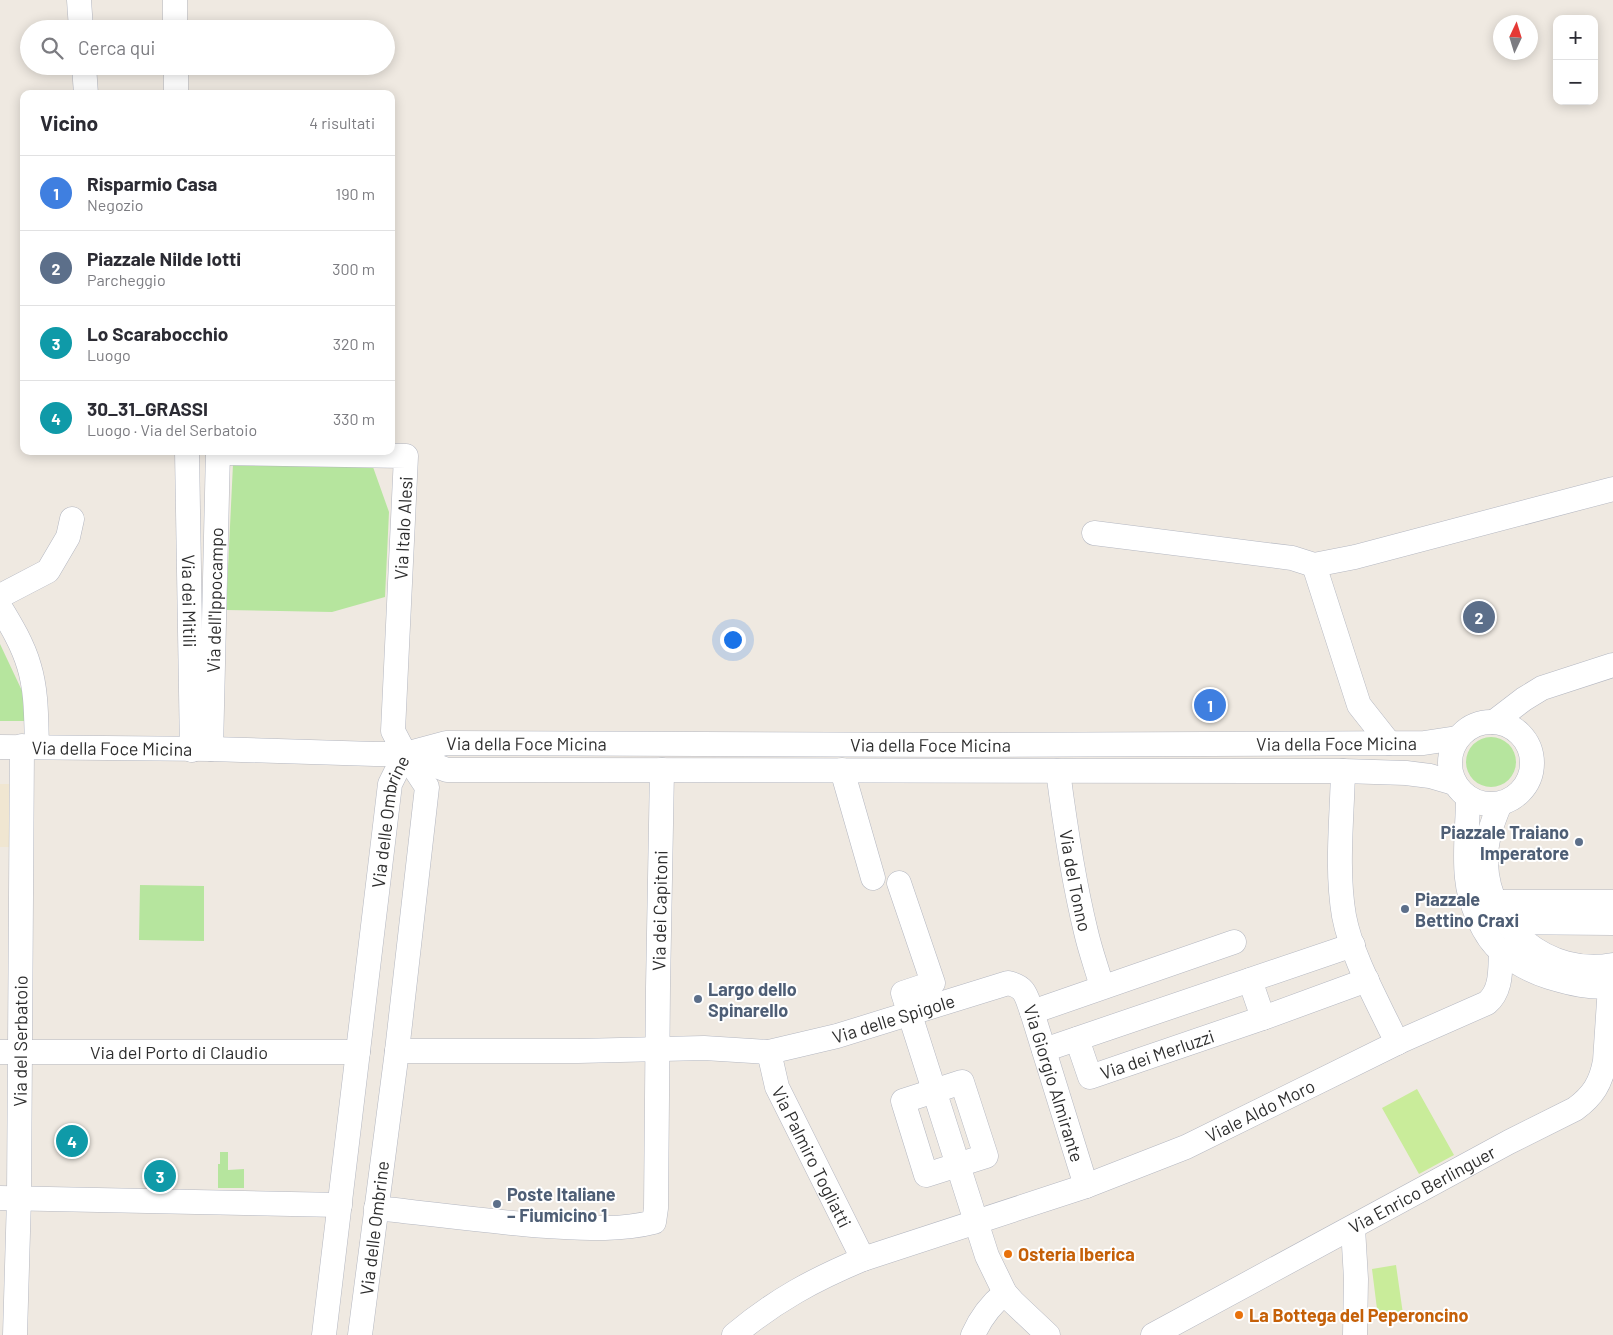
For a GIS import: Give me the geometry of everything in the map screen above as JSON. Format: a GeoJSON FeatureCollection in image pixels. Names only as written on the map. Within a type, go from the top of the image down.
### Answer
{"type":"FeatureCollection","features":[{"type":"Feature","properties":{"kind":"street"},"geometry":{"type":"LineString","coordinates":[[79,0],[80,20]]}},
{"type":"Feature","properties":{"kind":"street"},"geometry":{"type":"LineString","coordinates":[[175,0],[175,20]]}},
{"type":"Feature","properties":{"kind":"street"},"geometry":{"type":"LineString","coordinates":[[85,75],[86,90]]}},
{"type":"Feature","properties":{"kind":"street"},"geometry":{"type":"LineString","coordinates":[[176,75],[176,90]]}},
{"type":"Feature","properties":{"kind":"street","name":"Via dei Mitili"},"geometry":{"type":"LineString","coordinates":[[188,455],[201,749]]}},
{"type":"Feature","properties":{"kind":"street","name":"Via dell'Ippocampo"},"geometry":{"type":"LineString","coordinates":[[201,749],[218,455]]}},
{"type":"Feature","properties":{"kind":"street","name":"Via Italo Alesi"},"geometry":{"type":"LineString","coordinates":[[359,455],[406,456],[393,730],[405,754]]}},
{"type":"Feature","properties":{"kind":"street"},"geometry":{"type":"LineString","coordinates":[[1094,533],[1292,558],[1314,566],[1355,557],[1613,489]]}},
{"type":"Feature","properties":{"kind":"street"},"geometry":{"type":"LineString","coordinates":[[0,596],[48,571],[68,537],[72,519]]}},
{"type":"Feature","properties":{"kind":"street"},"geometry":{"type":"LineString","coordinates":[[1314,566],[1359,705],[1389,743]]}},
{"type":"Feature","properties":{"kind":"street","name":"Via del Serbatoio"},"geometry":{"type":"LineString","coordinates":[[0,607],[15,633],[29,666],[36,700],[20,747],[10,1052],[10,1198],[15,1335]]}},
{"type":"Feature","properties":{"kind":"street"},"geometry":{"type":"LineString","coordinates":[[1494,722],[1542,688],[1613,665]]}},
{"type":"Feature","properties":{"kind":"street"},"geometry":{"type":"LineString","coordinates":[[1347,743],[1359,705]]}},
{"type":"Feature","properties":{"kind":"street"},"geometry":{"type":"LineString","coordinates":[[1494,722],[1507,725],[1518,732],[1530,749],[1532,763],[1530,776],[1523,789],[1513,798],[1500,804],[1491,827],[1486,847],[1487,878],[1495,902],[1506,922],[1522,940],[1540,954],[1574,965],[1594,966],[1612,979]]}},
{"type":"Feature","properties":{"kind":"street","name":"Via della Foce Micina"},"geometry":{"type":"LineString","coordinates":[[20,747],[405,754],[446,743],[967,745],[1424,743],[1458,738],[1473,725],[1494,722]]}},
{"type":"Feature","properties":{"kind":"street"},"geometry":{"type":"LineString","coordinates":[[1458,738],[1451,750],[1449,764],[1452,776],[1461,790],[1467,878],[1470,895],[1480,922],[1487,934],[1502,952],[1525,967],[1546,976],[1570,983],[1592,986],[1612,979]]}},
{"type":"Feature","properties":{"kind":"street"},"geometry":{"type":"LineString","coordinates":[[967,745],[967,772]]}},
{"type":"Feature","properties":{"kind":"street","name":"Via della Foce Micina"},"geometry":{"type":"LineString","coordinates":[[405,754],[447,770],[1406,772],[1430,776],[1461,790],[1474,801],[1500,804]]}},
{"type":"Feature","properties":{"kind":"street","name":"Via delle Ombrine"},"geometry":{"type":"LineString","coordinates":[[324,1335],[390,784],[405,754],[427,787],[397,1051],[360,1335]]}},
{"type":"Feature","properties":{"kind":"street","name":"Via dei Capitoni"},"geometry":{"type":"LineString","coordinates":[[376,1208],[522,1224],[583,1228],[634,1227],[654,1222],[656,1208],[662,770]]}},
{"type":"Feature","properties":{"kind":"street"},"geometry":{"type":"LineString","coordinates":[[842,770],[873,878]]}},
{"type":"Feature","properties":{"kind":"street","name":"Via del Tonno"},"geometry":{"type":"LineString","coordinates":[[1058,771],[1074,880],[1086,933],[1102,987]]}},
{"type":"Feature","properties":{"kind":"street"},"geometry":{"type":"LineString","coordinates":[[1343,772],[1340,852],[1344,918],[1367,980],[1397,1043]]}},
{"type":"Feature","properties":{"kind":"street"},"geometry":{"type":"LineString","coordinates":[[899,883],[933,982],[903,993],[976,1221],[988,1256],[1005,1293],[1048,1335]]}},
{"type":"Feature","properties":{"kind":"street"},"geometry":{"type":"LineString","coordinates":[[1495,902],[1613,902]]}},
{"type":"Feature","properties":{"kind":"street"},"geometry":{"type":"LineString","coordinates":[[1506,922],[1613,923]]}},
{"type":"Feature","properties":{"kind":"street"},"geometry":{"type":"LineString","coordinates":[[373,932],[383,938],[395,940],[410,936]]}},
{"type":"Feature","properties":{"kind":"street"},"geometry":{"type":"LineString","coordinates":[[1032,1012],[1234,942]]}},
{"type":"Feature","properties":{"kind":"street"},"geometry":{"type":"LineString","coordinates":[[1044,1050],[1353,945]]}},
{"type":"Feature","properties":{"kind":"street","name":"Viale Aldo Moro"},"geometry":{"type":"LineString","coordinates":[[734,1335],[774,1304],[801,1287],[863,1259],[1086,1186],[1186,1147],[1397,1043],[1487,1003],[1496,994],[1502,952]]}},
{"type":"Feature","properties":{"kind":"street"},"geometry":{"type":"LineString","coordinates":[[369,964],[384,960],[396,962],[406,968]]}},
{"type":"Feature","properties":{"kind":"street","name":"Via Enrico Berlinguer"},"geometry":{"type":"LineString","coordinates":[[1153,1335],[1509,1142],[1575,1109],[1589,1097],[1600,1082],[1606,1061],[1612,979]]}},
{"type":"Feature","properties":{"kind":"street"},"geometry":{"type":"LineString","coordinates":[[1250,980],[1264,1018]]}},
{"type":"Feature","properties":{"kind":"street","name":"Via dei Merluzzi"},"geometry":{"type":"LineString","coordinates":[[1077,1039],[1090,1077],[1264,1018],[1367,980]]}},
{"type":"Feature","properties":{"kind":"street","name":"Via delle Spigole"},"geometry":{"type":"LineString","coordinates":[[769,1052],[837,1036],[1008,983],[1017,985]]}},
{"type":"Feature","properties":{"kind":"street","name":"Via Giorgio Almirante"},"geometry":{"type":"LineString","coordinates":[[1017,985],[1024,991],[1032,1012],[1086,1186]]}},
{"type":"Feature","properties":{"kind":"street"},"geometry":{"type":"LineString","coordinates":[[397,1051],[578,1051],[704,1048],[769,1052]]}},
{"type":"Feature","properties":{"kind":"street","name":"Via del Porto di Claudio"},"geometry":{"type":"LineString","coordinates":[[10,1052],[358,1052]]}},
{"type":"Feature","properties":{"kind":"street","name":"Via Palmiro Togliatti"},"geometry":{"type":"LineString","coordinates":[[769,1052],[777,1088],[863,1259]]}},
{"type":"Feature","properties":{"kind":"street"},"geometry":{"type":"LineString","coordinates":[[934,1091],[903,1101],[923,1166],[926,1175],[958,1165]]}},
{"type":"Feature","properties":{"kind":"street"},"geometry":{"type":"LineString","coordinates":[[10,1198],[340,1205]]}},
{"type":"Feature","properties":{"kind":"street"},"geometry":{"type":"LineString","coordinates":[[1353,1228],[1356,1279],[1355,1335]]}},
{"type":"Feature","properties":{"kind":"street"},"geometry":{"type":"LineString","coordinates":[[973,1335],[979,1321],[990,1305],[1005,1293]]}},
{"type":"Feature","properties":{"kind":"street","name":"Via delle Ombrine"},"geometry":{"type":"LineString","coordinates":[[328,1304],[338,1311],[347,1313],[363,1310]]}},
{"type":"Feature","properties":{"kind":"shaded area"},"geometry":{"type":"Polygon","coordinates":[[[0,784],[11,784],[11,847],[0,847],[0,784]]]}},
{"type":"Feature","properties":{"kind":"green space"},"geometry":{"type":"Polygon","coordinates":[[[233,464],[373,467],[389,512],[385,597],[332,612],[226,610],[233,464]]]}},
{"type":"Feature","properties":{"kind":"green space"},"geometry":{"type":"Polygon","coordinates":[[[0,644],[24,695],[25,721],[0,721],[0,644]]]}},
{"type":"Feature","properties":{"kind":"green space"},"geometry":{"type":"Polygon","coordinates":[[[1491,737],[1509,744],[1516,762],[1509,780],[1491,787],[1473,780],[1466,762],[1473,744],[1491,737]]]}},
{"type":"Feature","properties":{"kind":"green space"},"geometry":{"type":"Polygon","coordinates":[[[140,885],[204,886],[204,941],[139,940],[140,885]]]}},
{"type":"Feature","properties":{"kind":"green space"},"geometry":{"type":"Polygon","coordinates":[[[1417,1089],[1454,1155],[1419,1174],[1382,1108],[1417,1089]]]}},
{"type":"Feature","properties":{"kind":"green space"},"geometry":{"type":"Polygon","coordinates":[[[220,1152],[228,1152],[228,1170],[244,1169],[244,1188],[218,1188],[220,1152]]]}},
{"type":"Feature","properties":{"kind":"green space"},"geometry":{"type":"Polygon","coordinates":[[[1396,1265],[1403,1314],[1378,1317],[1372,1269],[1396,1265]]]}},
{"type":"Feature","properties":{"kind":"place","name":"Piazzale Nilde Iotti"},"geometry":{"type":"Point","coordinates":[1479,617]}},
{"type":"Feature","properties":{"kind":"place","name":"Risparmio Casa"},"geometry":{"type":"Point","coordinates":[1210,705]}},
{"type":"Feature","properties":{"kind":"place","name":"Piazzale Traiano Imperatore"},"geometry":{"type":"Point","coordinates":[1579,842]}},
{"type":"Feature","properties":{"kind":"place","name":"Piazzale Bettino Craxi"},"geometry":{"type":"Point","coordinates":[1405,909]}},
{"type":"Feature","properties":{"kind":"place","name":"Largo dello Spinarello"},"geometry":{"type":"Point","coordinates":[698,999]}},
{"type":"Feature","properties":{"kind":"place","name":"30_31_GRASSI"},"geometry":{"type":"Point","coordinates":[72,1141]}},
{"type":"Feature","properties":{"kind":"place","name":"Lo Scarabocchio"},"geometry":{"type":"Point","coordinates":[160,1176]}},
{"type":"Feature","properties":{"kind":"place","name":"Poste Italiane – Fiumicino 1"},"geometry":{"type":"Point","coordinates":[497,1204]}},
{"type":"Feature","properties":{"kind":"place","name":"Osteria Iberica"},"geometry":{"type":"Point","coordinates":[1008,1254]}},
{"type":"Feature","properties":{"kind":"place","name":"La Bottega del Peperoncino"},"geometry":{"type":"Point","coordinates":[1239,1315]}}]}
